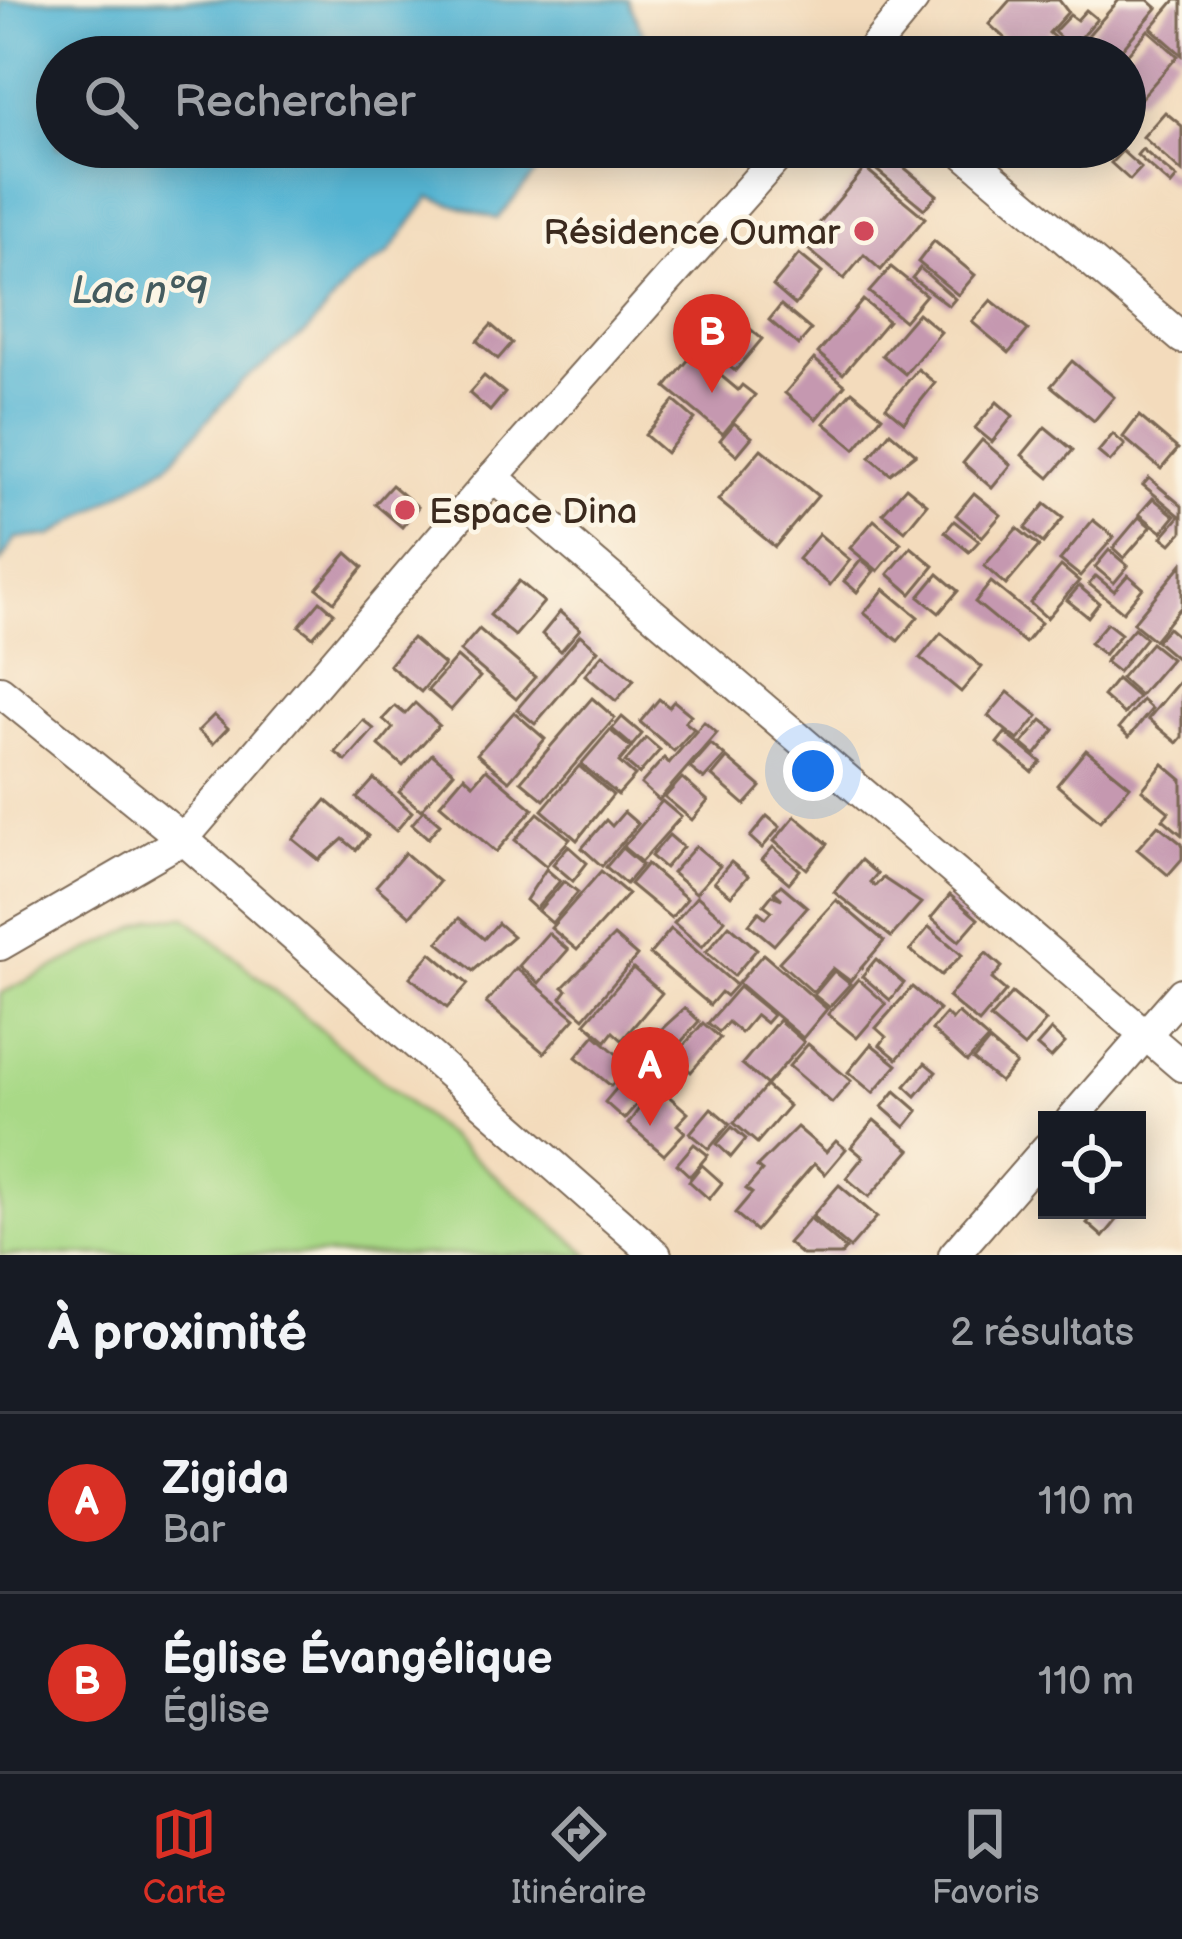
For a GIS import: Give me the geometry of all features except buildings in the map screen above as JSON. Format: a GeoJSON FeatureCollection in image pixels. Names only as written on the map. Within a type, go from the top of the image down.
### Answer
{"type":"FeatureCollection","features":[{"type":"Feature","properties":{"kind":"street"},"geometry":{"type":"LineString","coordinates":[[883,36],[913,0]]}},
{"type":"Feature","properties":{"kind":"street"},"geometry":{"type":"LineString","coordinates":[[0,945],[182,839],[493,477],[767,168]]}},
{"type":"Feature","properties":{"kind":"street"},"geometry":{"type":"LineString","coordinates":[[982,168],[1182,338]]}},
{"type":"Feature","properties":{"kind":"street"},"geometry":{"type":"LineString","coordinates":[[493,477],[1182,1066]]}},
{"type":"Feature","properties":{"kind":"street"},"geometry":{"type":"LineString","coordinates":[[0,691],[182,839],[656,1255]]}},
{"type":"Feature","properties":{"kind":"street"},"geometry":{"type":"LineString","coordinates":[[1079,1111],[1182,994]]}},
{"type":"Feature","properties":{"kind":"street"},"geometry":{"type":"LineString","coordinates":[[954,1255],[1038,1158]]}},
{"type":"Feature","properties":{"kind":"green space"},"geometry":{"type":"Polygon","coordinates":[[[186,917],[590,1255],[0,1255],[0,994],[153,919],[186,917]]]}},
{"type":"Feature","properties":{"kind":"water","name":"Lac n°9"},"geometry":{"type":"Polygon","coordinates":[[[0,0],[628,0],[644,36],[36,36],[36,168],[537,168],[497,219],[430,197],[388,254],[349,281],[307,332],[240,383],[169,464],[51,536],[16,538],[0,563],[0,0]]]}},
{"type":"Feature","properties":{"kind":"place","name":"Résidence Oumar"},"geometry":{"type":"Point","coordinates":[864,231]}},
{"type":"Feature","properties":{"kind":"place","name":"Église Évangélique"},"geometry":{"type":"Point","coordinates":[712,393]}},
{"type":"Feature","properties":{"kind":"place","name":"Espace Dina"},"geometry":{"type":"Point","coordinates":[405,510]}},
{"type":"Feature","properties":{"kind":"place","name":"Zigida"},"geometry":{"type":"Point","coordinates":[650,1126]}}]}
